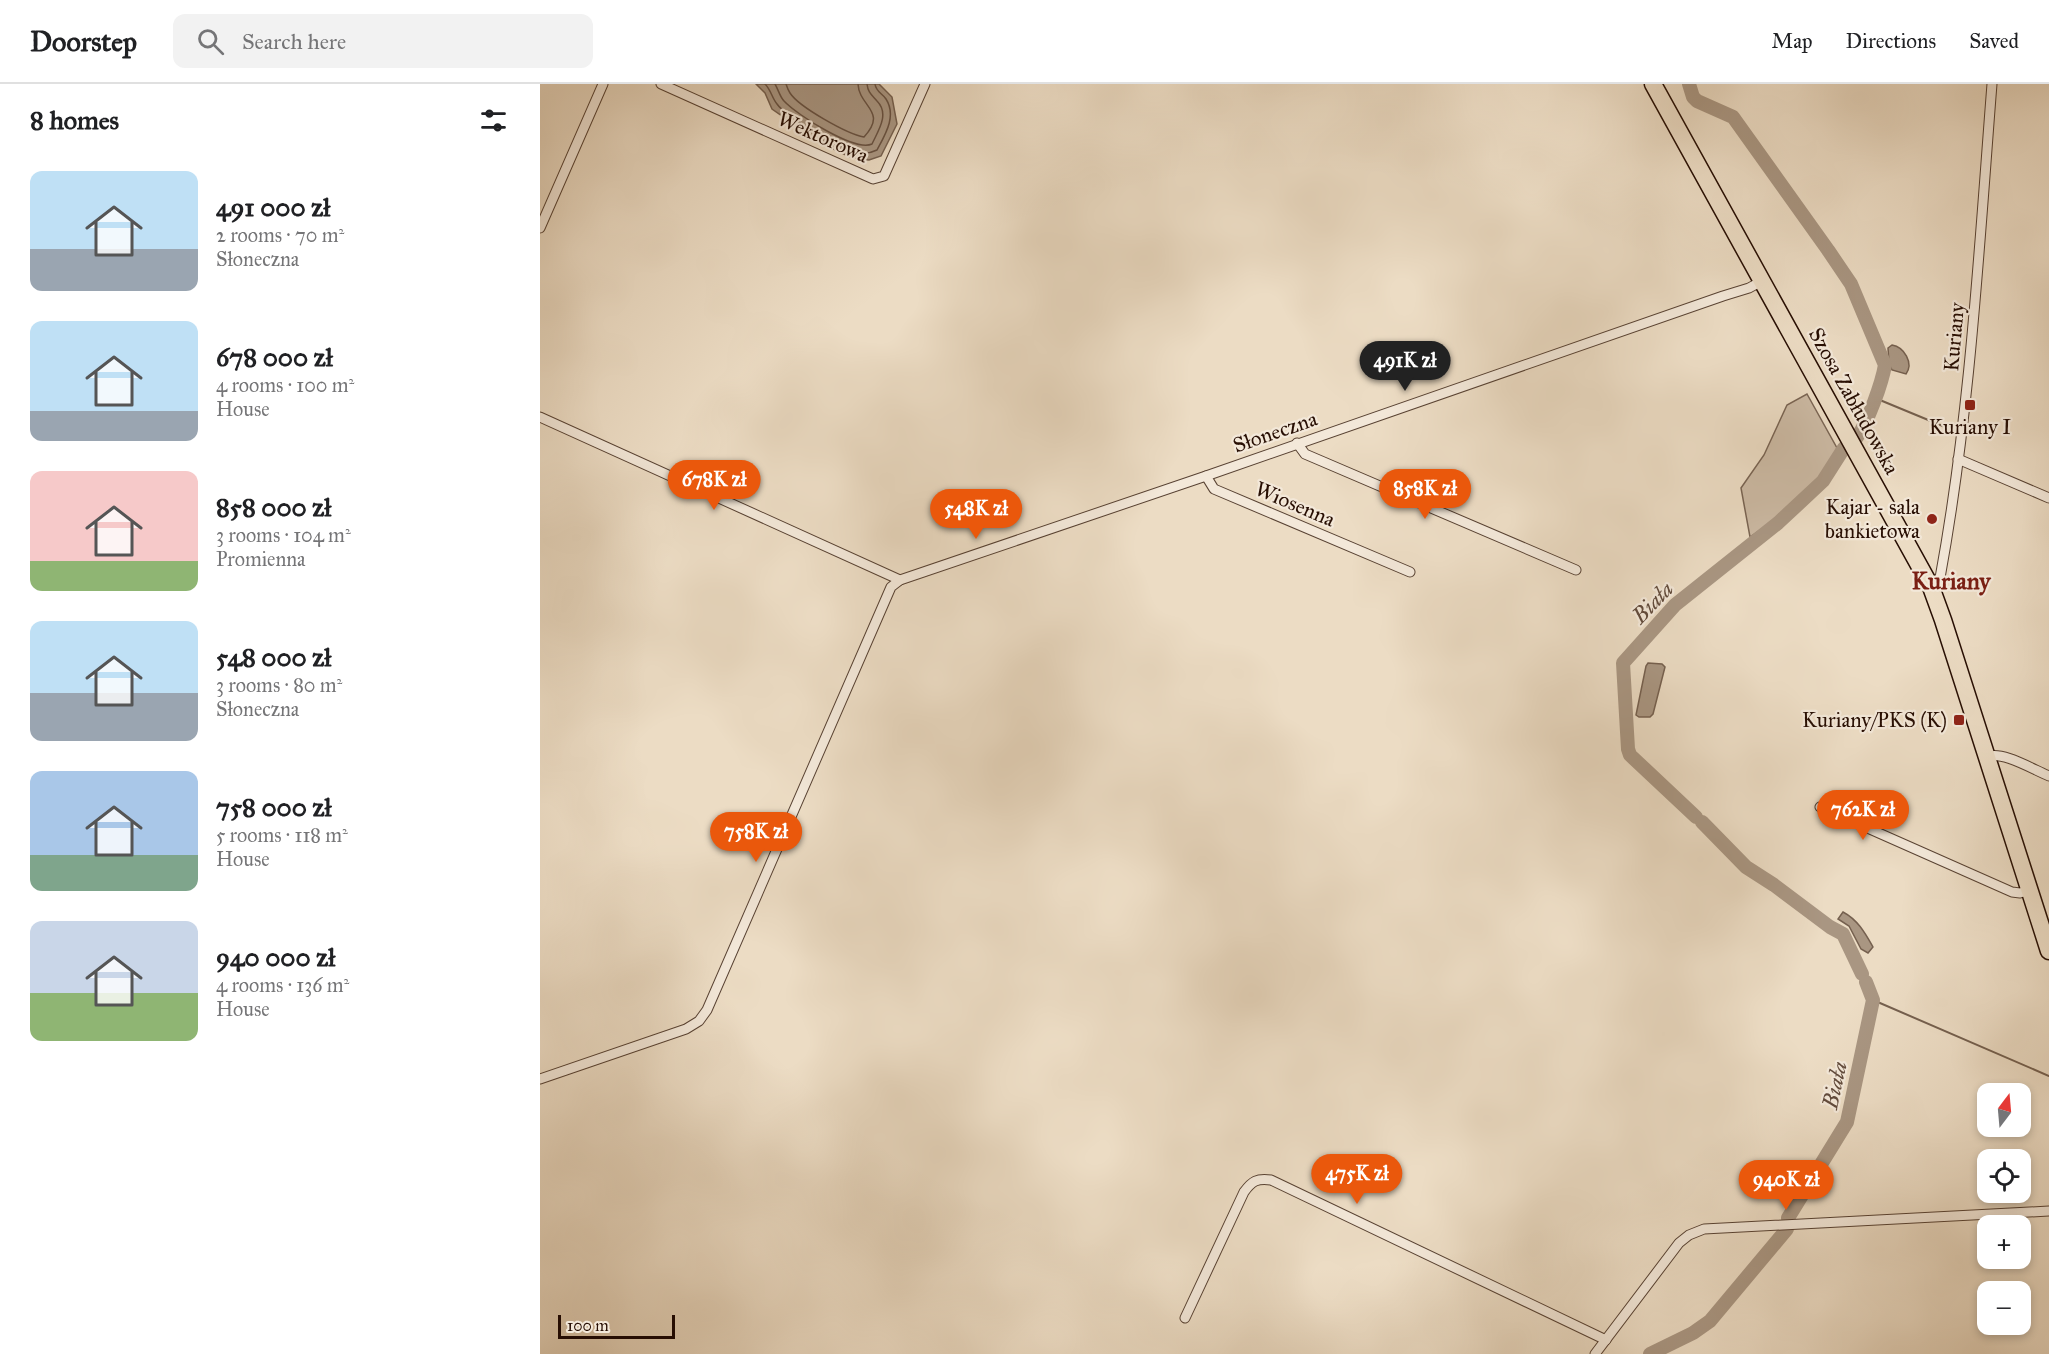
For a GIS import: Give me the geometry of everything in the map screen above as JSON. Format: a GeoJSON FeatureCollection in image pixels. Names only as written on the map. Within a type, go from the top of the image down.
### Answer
{"type":"FeatureCollection","features":[{"type":"Feature","properties":{"kind":"highway","name":"Szosa Zabłudowska"},"geometry":{"type":"LineString","coordinates":[[1653,84],[1931,587],[2049,951]]}},
{"type":"Feature","properties":{"kind":"street"},"geometry":{"type":"LineString","coordinates":[[540,228],[603,84]]}},
{"type":"Feature","properties":{"kind":"street","name":"Wektorowa"},"geometry":{"type":"LineString","coordinates":[[661,84],[873,179],[884,176],[925,84]]}},
{"type":"Feature","properties":{"kind":"street","name":"Kuriany"},"geometry":{"type":"LineString","coordinates":[[1931,587],[1940,578],[1958,459],[1975,306],[1992,84]]}},
{"type":"Feature","properties":{"kind":"street","name":"Słoneczna"},"geometry":{"type":"LineString","coordinates":[[900,580],[1749,288],[1762,281]]}},
{"type":"Feature","properties":{"kind":"street"},"geometry":{"type":"LineString","coordinates":[[540,417],[900,580],[891,587],[707,1010],[699,1021],[686,1029],[540,1079]]}},
{"type":"Feature","properties":{"kind":"street"},"geometry":{"type":"LineString","coordinates":[[1297,443],[1305,454],[1576,570]]}},
{"type":"Feature","properties":{"kind":"street"},"geometry":{"type":"LineString","coordinates":[[1958,459],[2049,498]]}},
{"type":"Feature","properties":{"kind":"street","name":"Wiosenna"},"geometry":{"type":"LineString","coordinates":[[1206,476],[1215,489],[1410,572]]}},
{"type":"Feature","properties":{"kind":"street"},"geometry":{"type":"LineString","coordinates":[[1987,757],[1992,754],[2006,757],[2049,776]]}},
{"type":"Feature","properties":{"kind":"street"},"geometry":{"type":"LineString","coordinates":[[1820,807],[2012,892],[2030,890]]}},
{"type":"Feature","properties":{"kind":"street"},"geometry":{"type":"LineString","coordinates":[[1185,1318],[1244,1192],[1251,1182],[1260,1178],[1271,1180],[1606,1340]]}},
{"type":"Feature","properties":{"kind":"street"},"geometry":{"type":"LineString","coordinates":[[1595,1354],[1678,1243],[1689,1235],[1704,1229],[2049,1210]]}},
{"type":"Feature","properties":{"kind":"shaded area"},"geometry":{"type":"Polygon","coordinates":[[[1807,394],[1837,448],[1825,474],[1783,514],[1750,537],[1741,488],[1764,455],[1787,405],[1807,394]]]}},
{"type":"Feature","properties":{"kind":"water"},"geometry":{"type":"Polygon","coordinates":[[[756,84],[879,84],[892,97],[897,124],[881,156],[869,160],[848,156],[821,143],[772,109],[765,93],[756,84]]]}},
{"type":"Feature","properties":{"kind":"water"},"geometry":{"type":"Polygon","coordinates":[[[1892,345],[1907,356],[1909,365],[1906,374],[1892,370],[1888,348],[1892,345]]]}},
{"type":"Feature","properties":{"kind":"water"},"geometry":{"type":"Polygon","coordinates":[[[1648,663],[1662,664],[1665,667],[1653,714],[1650,717],[1639,717],[1636,715],[1648,663]]]}},
{"type":"Feature","properties":{"kind":"water"},"geometry":{"type":"Polygon","coordinates":[[[1843,912],[1857,923],[1867,937],[1873,947],[1868,953],[1861,949],[1849,926],[1838,919],[1843,912]]]}},
{"type":"Feature","properties":{"kind":"waterway","name":"Biała"},"geometry":{"type":"LineString","coordinates":[[1689,84],[1693,97],[1697,101],[1733,117],[1851,284],[1885,365],[1874,402],[1857,437]]}},
{"type":"Feature","properties":{"kind":"waterway"},"geometry":{"type":"LineString","coordinates":[[1875,398],[1950,429]]}},
{"type":"Feature","properties":{"kind":"waterway","name":"Biała"},"geometry":{"type":"LineString","coordinates":[[1696,817],[1630,755],[1623,663],[1675,605],[1778,523],[1823,481],[1844,448]]}},
{"type":"Feature","properties":{"kind":"waterway","name":"Biała"},"geometry":{"type":"LineString","coordinates":[[1702,822],[1746,867],[1843,934],[1862,974]]}},
{"type":"Feature","properties":{"kind":"waterway","name":"Biała"},"geometry":{"type":"LineString","coordinates":[[1788,1218],[1847,1122],[1873,1000],[1866,982]]}},
{"type":"Feature","properties":{"kind":"waterway"},"geometry":{"type":"LineString","coordinates":[[1873,1000],[2049,1076]]}},
{"type":"Feature","properties":{"kind":"waterway","name":"Biała"},"geometry":{"type":"LineString","coordinates":[[1650,1354],[1693,1333],[1710,1321],[1787,1229]]}},
{"type":"Feature","properties":{"kind":"place","name":"Kuriany I"},"geometry":{"type":"Point","coordinates":[1970,405]}},
{"type":"Feature","properties":{"kind":"place","name":"Kajar - sala bankietowa"},"geometry":{"type":"Point","coordinates":[1932,519]}},
{"type":"Feature","properties":{"kind":"place","name":"Kuriany/PKS (K)"},"geometry":{"type":"Point","coordinates":[1959,720]}},
{"type":"Feature","properties":{"kind":"district","name":"Kuriany"},"geometry":{"type":"Point","coordinates":[1951,581]}}]}
